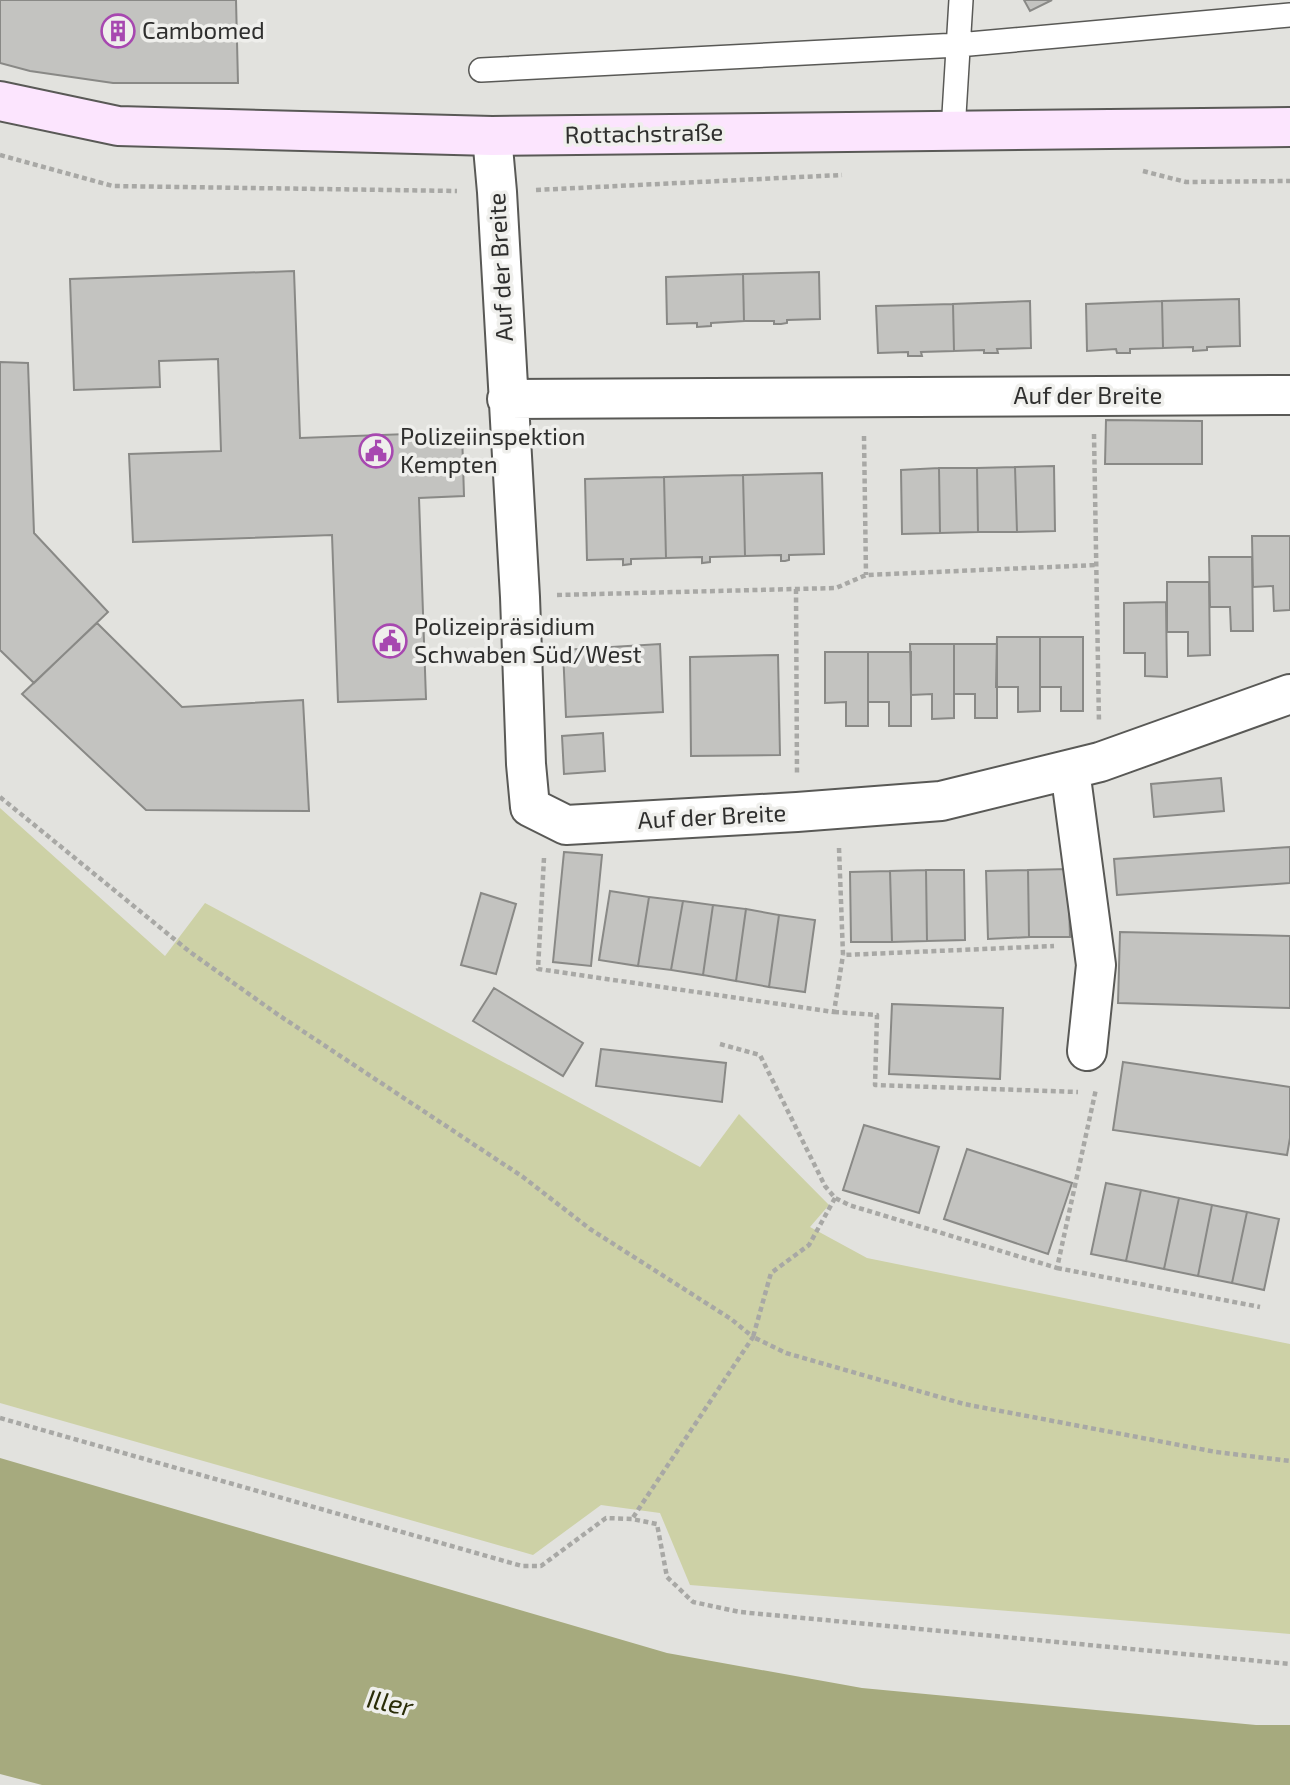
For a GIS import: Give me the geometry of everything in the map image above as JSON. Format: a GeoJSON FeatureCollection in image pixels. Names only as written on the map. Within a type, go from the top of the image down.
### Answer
{"type":"FeatureCollection","features":[{"type":"Feature","properties":{"kind":"main road","name":"Rottachstraße"},"geometry":{"type":"LineString","coordinates":[[0,101],[118,126],[492,136],[1290,127]]}},
{"type":"Feature","properties":{"kind":"street","name":"Auf der Breite"},"geometry":{"type":"LineString","coordinates":[[492,136],[498,192],[530,807],[566,825],[941,801],[1085,766],[1290,694]]}},
{"type":"Feature","properties":{"kind":"street","name":"Auf der Breite"},"geometry":{"type":"LineString","coordinates":[[508,399],[1290,394]]}},
{"type":"Feature","properties":{"kind":"street"},"geometry":{"type":"LineString","coordinates":[[1085,766],[1096,965],[1087,1051]]}},
{"type":"Feature","properties":{"kind":"lane"},"geometry":{"type":"LineString","coordinates":[[953,131],[961,0]]}},
{"type":"Feature","properties":{"kind":"lane"},"geometry":{"type":"LineString","coordinates":[[481,70],[958,45],[1290,15]]}},
{"type":"Feature","properties":{"kind":"path"},"geometry":{"type":"LineString","coordinates":[[0,155],[113,186],[498,192],[845,174]]}},
{"type":"Feature","properties":{"kind":"path"},"geometry":{"type":"LineString","coordinates":[[1135,169],[1186,182],[1290,181]]}},
{"type":"Feature","properties":{"kind":"path"},"geometry":{"type":"LineString","coordinates":[[1085,766],[1096,565],[1093,396]]}},
{"type":"Feature","properties":{"kind":"path"},"geometry":{"type":"LineString","coordinates":[[863,397],[866,575]]}},
{"type":"Feature","properties":{"kind":"path"},"geometry":{"type":"LineString","coordinates":[[520,597],[836,588],[866,575],[1096,565]]}},
{"type":"Feature","properties":{"kind":"path"},"geometry":{"type":"LineString","coordinates":[[796,589],[797,812]]}},
{"type":"Feature","properties":{"kind":"path"},"geometry":{"type":"LineString","coordinates":[[0,797],[191,952],[277,1014],[523,1177],[590,1230],[731,1319],[753,1338],[786,1353],[964,1404],[1216,1452],[1290,1461]]}},
{"type":"Feature","properties":{"kind":"path"},"geometry":{"type":"LineString","coordinates":[[834,1012],[843,955],[838,809]]}},
{"type":"Feature","properties":{"kind":"path"},"geometry":{"type":"LineString","coordinates":[[546,815],[538,969],[834,1012],[877,1015],[875,1085],[1097,1092]]}},
{"type":"Feature","properties":{"kind":"path"},"geometry":{"type":"LineString","coordinates":[[843,955],[1093,945]]}},
{"type":"Feature","properties":{"kind":"path"},"geometry":{"type":"LineString","coordinates":[[720,1044],[760,1055],[825,1186],[835,1198],[849,1205],[1057,1268],[1260,1307]]}},
{"type":"Feature","properties":{"kind":"path"},"geometry":{"type":"LineString","coordinates":[[1057,1268],[1097,1092],[1087,1051]]}},
{"type":"Feature","properties":{"kind":"path"},"geometry":{"type":"LineString","coordinates":[[632,1519],[753,1338],[771,1273],[809,1245],[835,1198]]}},
{"type":"Feature","properties":{"kind":"path"},"geometry":{"type":"LineString","coordinates":[[0,1418],[523,1566],[541,1566],[606,1518],[657,1524],[667,1577],[693,1602],[740,1612],[1290,1664]]}},
{"type":"Feature","properties":{"kind":"shaded area"},"geometry":{"type":"Polygon","coordinates":[[[0,808],[165,956],[205,903],[700,1167],[739,1114],[829,1205],[810,1227],[867,1258],[1290,1344],[1290,1634],[690,1585],[660,1513],[601,1505],[533,1555],[0,1403],[0,808]]]}},
{"type":"Feature","properties":{"kind":"water","name":"Iller"},"geometry":{"type":"Polygon","coordinates":[[[0,1458],[667,1653],[862,1688],[1256,1725],[1290,1725],[1290,1785],[42,1785],[0,1774],[0,1458]]]}},
{"type":"Feature","properties":{"kind":"building","name":"Cambomed"},"geometry":{"type":"Polygon","coordinates":[[[0,0],[236,0],[238,83],[113,83],[30,71],[0,63],[0,0]]]}},
{"type":"Feature","properties":{"kind":"building"},"geometry":{"type":"Polygon","coordinates":[[[1024,0],[1052,0],[1030,11],[1024,0]]]}},
{"type":"Feature","properties":{"kind":"building"},"geometry":{"type":"Polygon","coordinates":[[[294,271],[300,438],[462,432],[464,496],[419,498],[426,699],[338,702],[332,535],[133,542],[129,454],[221,451],[218,359],[159,361],[160,387],[74,390],[70,279],[294,271]]]}},
{"type":"Feature","properties":{"kind":"building"},"geometry":{"type":"Polygon","coordinates":[[[819,272],[820,319],[787,320],[787,323],[781,324],[774,324],[774,321],[744,321],[743,274],[819,272]]]}},
{"type":"Feature","properties":{"kind":"building"},"geometry":{"type":"Polygon","coordinates":[[[743,274],[744,321],[711,323],[711,326],[697,327],[697,323],[667,324],[666,277],[743,274]]]}},
{"type":"Feature","properties":{"kind":"building"},"geometry":{"type":"Polygon","coordinates":[[[1239,299],[1240,346],[1207,347],[1207,350],[1193,351],[1193,347],[1163,348],[1162,301],[1239,299]]]}},
{"type":"Feature","properties":{"kind":"building"},"geometry":{"type":"Polygon","coordinates":[[[1030,301],[1031,348],[997,349],[998,353],[984,353],[984,350],[954,351],[953,304],[1030,301]]]}},
{"type":"Feature","properties":{"kind":"building"},"geometry":{"type":"Polygon","coordinates":[[[1162,301],[1163,348],[1130,349],[1130,353],[1117,353],[1116,349],[1087,351],[1086,304],[1162,301]]]}},
{"type":"Feature","properties":{"kind":"building"},"geometry":{"type":"Polygon","coordinates":[[[953,304],[954,351],[921,352],[922,356],[908,356],[908,352],[878,353],[876,306],[953,304]]]}},
{"type":"Feature","properties":{"kind":"building"},"geometry":{"type":"Polygon","coordinates":[[[0,362],[28,363],[34,533],[108,612],[34,683],[0,650],[0,362]]]}},
{"type":"Feature","properties":{"kind":"building"},"geometry":{"type":"Polygon","coordinates":[[[1106,420],[1202,421],[1202,464],[1105,464],[1106,420]]]}},
{"type":"Feature","properties":{"kind":"building"},"geometry":{"type":"Polygon","coordinates":[[[1054,466],[1055,531],[1017,532],[1015,467],[1054,466]]]}},
{"type":"Feature","properties":{"kind":"building"},"geometry":{"type":"Polygon","coordinates":[[[1015,467],[1017,532],[978,532],[977,468],[1015,467]]]}},
{"type":"Feature","properties":{"kind":"building"},"geometry":{"type":"Polygon","coordinates":[[[939,468],[940,533],[902,534],[901,470],[939,468]]]}},
{"type":"Feature","properties":{"kind":"building"},"geometry":{"type":"Polygon","coordinates":[[[939,468],[977,468],[978,532],[940,533],[939,468]]]}},
{"type":"Feature","properties":{"kind":"building"},"geometry":{"type":"Polygon","coordinates":[[[822,473],[824,554],[789,555],[789,560],[785,561],[781,561],[781,555],[745,556],[743,475],[822,473]]]}},
{"type":"Feature","properties":{"kind":"building"},"geometry":{"type":"Polygon","coordinates":[[[743,475],[745,556],[710,557],[710,562],[702,563],[702,557],[666,558],[664,477],[743,475]]]}},
{"type":"Feature","properties":{"kind":"building"},"geometry":{"type":"Polygon","coordinates":[[[664,477],[666,558],[631,559],[631,564],[623,565],[623,559],[587,560],[585,479],[664,477]]]}},
{"type":"Feature","properties":{"kind":"building"},"geometry":{"type":"Polygon","coordinates":[[[1252,536],[1290,536],[1290,610],[1274,611],[1273,586],[1253,587],[1252,536]]]}},
{"type":"Feature","properties":{"kind":"building"},"geometry":{"type":"Polygon","coordinates":[[[1209,557],[1252,557],[1253,631],[1231,631],[1230,607],[1210,607],[1209,557]]]}},
{"type":"Feature","properties":{"kind":"building"},"geometry":{"type":"Polygon","coordinates":[[[1167,582],[1209,582],[1210,655],[1188,656],[1188,632],[1167,632],[1167,582]]]}},
{"type":"Feature","properties":{"kind":"building"},"geometry":{"type":"Polygon","coordinates":[[[1166,602],[1167,677],[1145,676],[1145,653],[1124,653],[1124,603],[1166,602]]]}},
{"type":"Feature","properties":{"kind":"building"},"geometry":{"type":"Polygon","coordinates":[[[97,623],[182,707],[303,700],[309,811],[146,810],[22,694],[97,623]]]}},
{"type":"Feature","properties":{"kind":"building"},"geometry":{"type":"Polygon","coordinates":[[[997,637],[1040,637],[1040,711],[1018,712],[1018,687],[996,687],[997,637]]]}},
{"type":"Feature","properties":{"kind":"building"},"geometry":{"type":"Polygon","coordinates":[[[1040,637],[1083,637],[1083,711],[1061,711],[1061,687],[1040,687],[1040,637]]]}},
{"type":"Feature","properties":{"kind":"building"},"geometry":{"type":"Polygon","coordinates":[[[660,644],[663,712],[566,717],[563,650],[660,644]]]}},
{"type":"Feature","properties":{"kind":"building"},"geometry":{"type":"Polygon","coordinates":[[[910,644],[954,644],[954,718],[932,719],[932,694],[911,695],[910,644]]]}},
{"type":"Feature","properties":{"kind":"building"},"geometry":{"type":"Polygon","coordinates":[[[954,644],[997,644],[997,718],[975,718],[975,694],[954,694],[954,644]]]}},
{"type":"Feature","properties":{"kind":"building"},"geometry":{"type":"Polygon","coordinates":[[[825,652],[868,652],[868,726],[846,726],[846,702],[825,703],[825,652]]]}},
{"type":"Feature","properties":{"kind":"building"},"geometry":{"type":"Polygon","coordinates":[[[868,652],[911,652],[911,726],[889,726],[889,702],[868,702],[868,652]]]}},
{"type":"Feature","properties":{"kind":"building"},"geometry":{"type":"Polygon","coordinates":[[[778,655],[780,755],[691,756],[690,657],[778,655]]]}},
{"type":"Feature","properties":{"kind":"building"},"geometry":{"type":"Polygon","coordinates":[[[603,733],[605,771],[564,774],[562,736],[603,733]]]}},
{"type":"Feature","properties":{"kind":"building"},"geometry":{"type":"Polygon","coordinates":[[[1221,778],[1224,811],[1154,817],[1151,784],[1221,778]]]}},
{"type":"Feature","properties":{"kind":"building"},"geometry":{"type":"Polygon","coordinates":[[[1290,847],[1290,883],[1117,895],[1114,859],[1290,847]]]}},
{"type":"Feature","properties":{"kind":"building"},"geometry":{"type":"Polygon","coordinates":[[[564,852],[602,855],[591,966],[553,962],[564,852]]]}},
{"type":"Feature","properties":{"kind":"building"},"geometry":{"type":"Polygon","coordinates":[[[1068,869],[1070,937],[1029,937],[1028,870],[1068,869]]]}},
{"type":"Feature","properties":{"kind":"building"},"geometry":{"type":"Polygon","coordinates":[[[926,870],[927,941],[892,942],[890,871],[926,870]]]}},
{"type":"Feature","properties":{"kind":"building"},"geometry":{"type":"Polygon","coordinates":[[[926,870],[964,870],[965,940],[927,941],[926,870]]]}},
{"type":"Feature","properties":{"kind":"building"},"geometry":{"type":"Polygon","coordinates":[[[1028,870],[1029,937],[988,939],[986,871],[1028,870]]]}},
{"type":"Feature","properties":{"kind":"building"},"geometry":{"type":"Polygon","coordinates":[[[890,871],[892,942],[851,942],[850,872],[890,871]]]}},
{"type":"Feature","properties":{"kind":"building"},"geometry":{"type":"Polygon","coordinates":[[[610,891],[649,897],[638,966],[599,960],[610,891]]]}},
{"type":"Feature","properties":{"kind":"building"},"geometry":{"type":"Polygon","coordinates":[[[481,893],[516,904],[496,974],[461,965],[481,893]]]}},
{"type":"Feature","properties":{"kind":"building"},"geometry":{"type":"Polygon","coordinates":[[[649,897],[683,901],[671,970],[638,966],[649,897]]]}},
{"type":"Feature","properties":{"kind":"building"},"geometry":{"type":"Polygon","coordinates":[[[683,901],[713,905],[703,975],[671,970],[683,901]]]}},
{"type":"Feature","properties":{"kind":"building"},"geometry":{"type":"Polygon","coordinates":[[[713,905],[746,909],[736,981],[703,975],[713,905]]]}},
{"type":"Feature","properties":{"kind":"building"},"geometry":{"type":"Polygon","coordinates":[[[746,909],[779,915],[769,987],[736,981],[746,909]]]}},
{"type":"Feature","properties":{"kind":"building"},"geometry":{"type":"Polygon","coordinates":[[[779,915],[815,920],[805,992],[769,987],[779,915]]]}},
{"type":"Feature","properties":{"kind":"building"},"geometry":{"type":"Polygon","coordinates":[[[1120,932],[1290,936],[1290,1008],[1118,1003],[1120,932]]]}},
{"type":"Feature","properties":{"kind":"building"},"geometry":{"type":"Polygon","coordinates":[[[494,988],[583,1043],[563,1076],[473,1021],[494,988]]]}},
{"type":"Feature","properties":{"kind":"building"},"geometry":{"type":"Polygon","coordinates":[[[892,1004],[1003,1008],[1000,1079],[889,1074],[892,1004]]]}},
{"type":"Feature","properties":{"kind":"building"},"geometry":{"type":"Polygon","coordinates":[[[601,1049],[726,1063],[722,1102],[596,1086],[601,1049]]]}},
{"type":"Feature","properties":{"kind":"building"},"geometry":{"type":"Polygon","coordinates":[[[1123,1062],[1290,1087],[1290,1138],[1287,1155],[1113,1130],[1123,1062]]]}},
{"type":"Feature","properties":{"kind":"building"},"geometry":{"type":"Polygon","coordinates":[[[864,1125],[939,1147],[919,1213],[843,1190],[864,1125]]]}},
{"type":"Feature","properties":{"kind":"building"},"geometry":{"type":"Polygon","coordinates":[[[967,1149],[1072,1183],[1048,1254],[944,1219],[967,1149]]]}},
{"type":"Feature","properties":{"kind":"building"},"geometry":{"type":"Polygon","coordinates":[[[1106,1183],[1141,1190],[1126,1261],[1091,1254],[1106,1183]]]}},
{"type":"Feature","properties":{"kind":"building"},"geometry":{"type":"Polygon","coordinates":[[[1141,1190],[1179,1198],[1164,1269],[1126,1261],[1141,1190]]]}},
{"type":"Feature","properties":{"kind":"building"},"geometry":{"type":"Polygon","coordinates":[[[1179,1198],[1212,1205],[1198,1276],[1164,1269],[1179,1198]]]}},
{"type":"Feature","properties":{"kind":"building"},"geometry":{"type":"Polygon","coordinates":[[[1212,1205],[1247,1212],[1232,1283],[1198,1276],[1212,1205]]]}},
{"type":"Feature","properties":{"kind":"building"},"geometry":{"type":"Polygon","coordinates":[[[1247,1212],[1279,1219],[1264,1290],[1232,1283],[1247,1212]]]}},
{"type":"Feature","properties":{"kind":"place","name":"Cambomed"},"geometry":{"type":"Point","coordinates":[118,31]}},
{"type":"Feature","properties":{"kind":"place","name":"Polizeiinspektion Kempten"},"geometry":{"type":"Point","coordinates":[376,451]}},
{"type":"Feature","properties":{"kind":"place","name":"Polizeipräsidium Schwaben Süd/West"},"geometry":{"type":"Point","coordinates":[390,641]}}]}
